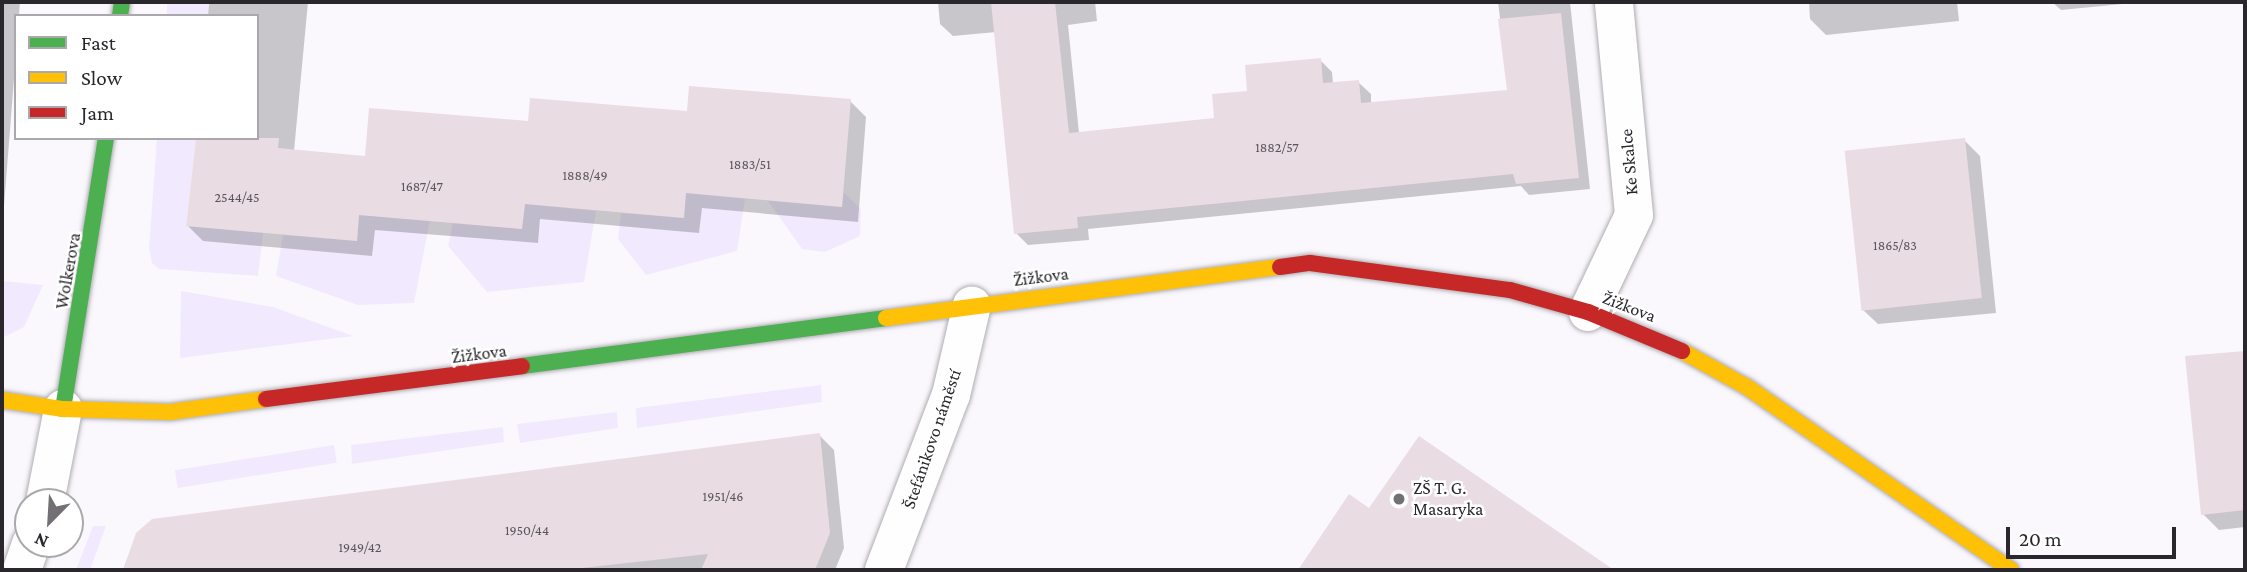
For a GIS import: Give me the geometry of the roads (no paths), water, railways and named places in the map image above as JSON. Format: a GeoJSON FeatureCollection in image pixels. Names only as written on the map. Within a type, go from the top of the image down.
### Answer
{"type":"FeatureCollection","features":[{"type":"Feature","properties":{"kind":"main road","name":"Wolkerova"},"geometry":{"type":"LineString","coordinates":[[63,409],[106,140]]}},
{"type":"Feature","properties":{"kind":"main road","name":"Žižkova"},"geometry":{"type":"LineString","coordinates":[[2,400],[63,409],[170,412],[838,328],[972,305],[1310,263],[1510,290],[1588,312],[1661,340],[1746,387],[2011,570]]}},
{"type":"Feature","properties":{"kind":"street","name":"Ke Skalce"},"geometry":{"type":"LineString","coordinates":[[1588,312],[1634,215],[1614,2]]}},
{"type":"Feature","properties":{"kind":"street","name":"Štefánikovo náměstí"},"geometry":{"type":"LineString","coordinates":[[884,570],[945,414],[972,305]]}},
{"type":"Feature","properties":{"kind":"street"},"geometry":{"type":"LineString","coordinates":[[48,488],[63,409]]}},
{"type":"Feature","properties":{"kind":"place","name":"ZŠ T. G. Masaryka"},"geometry":{"type":"Point","coordinates":[1399,499]}}]}
